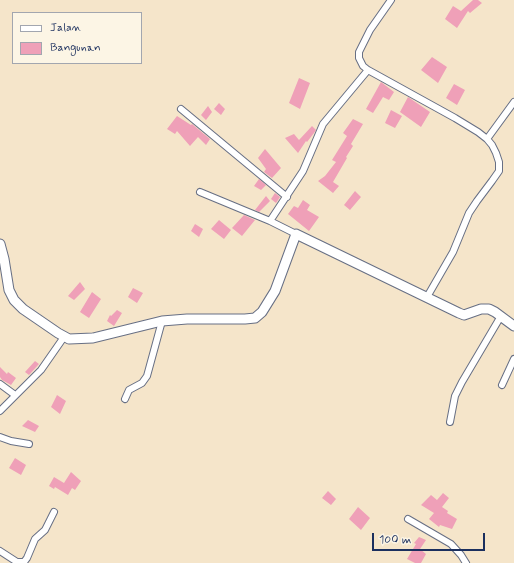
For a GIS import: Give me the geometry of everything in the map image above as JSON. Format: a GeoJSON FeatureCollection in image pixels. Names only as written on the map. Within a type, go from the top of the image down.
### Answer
{"type":"FeatureCollection","features":[{"type":"Feature","properties":{"kind":"street"},"geometry":{"type":"LineString","coordinates":[[391,0],[370,30],[359,52],[360,62],[368,70],[455,118],[487,139],[496,152],[499,162],[499,171],[469,213],[453,252],[427,297]]}},
{"type":"Feature","properties":{"kind":"street"},"geometry":{"type":"LineString","coordinates":[[270,221],[305,165],[323,124],[368,70]]}},
{"type":"Feature","properties":{"kind":"street"},"geometry":{"type":"LineString","coordinates":[[487,139],[514,102]]}},
{"type":"Feature","properties":{"kind":"street"},"geometry":{"type":"LineString","coordinates":[[181,108],[287,196]]}},
{"type":"Feature","properties":{"kind":"street"},"geometry":{"type":"LineString","coordinates":[[200,192],[270,221],[464,315],[481,309],[489,310],[501,316],[514,326]]}},
{"type":"Feature","properties":{"kind":"street"},"geometry":{"type":"LineString","coordinates":[[0,244],[9,290],[14,300],[23,310],[64,337],[73,339],[93,338],[162,321],[255,318],[262,312],[275,291],[296,234]]}},
{"type":"Feature","properties":{"kind":"street"},"geometry":{"type":"LineString","coordinates":[[450,422],[455,396],[501,316]]}},
{"type":"Feature","properties":{"kind":"street"},"geometry":{"type":"LineString","coordinates":[[125,399],[129,390],[132,387],[142,383],[147,376],[162,321]]}},
{"type":"Feature","properties":{"kind":"street"},"geometry":{"type":"LineString","coordinates":[[0,411],[40,370],[64,337]]}},
{"type":"Feature","properties":{"kind":"street"},"geometry":{"type":"LineString","coordinates":[[502,385],[514,359]]}},
{"type":"Feature","properties":{"kind":"street"},"geometry":{"type":"LineString","coordinates":[[0,384],[15,395]]}},
{"type":"Feature","properties":{"kind":"street"},"geometry":{"type":"LineString","coordinates":[[0,437],[11,441],[29,444]]}},
{"type":"Feature","properties":{"kind":"street"},"geometry":{"type":"LineString","coordinates":[[0,551],[18,562],[24,562],[35,539],[45,530],[54,512]]}},
{"type":"Feature","properties":{"kind":"street"},"geometry":{"type":"LineString","coordinates":[[408,519],[451,544],[466,563]]}},
{"type":"Feature","properties":{"kind":"building"},"geometry":{"type":"Polygon","coordinates":[[[473,0],[478,0],[482,3],[470,13],[468,11],[457,28],[445,19],[453,6],[461,11],[473,0]]]}},
{"type":"Feature","properties":{"kind":"building"},"geometry":{"type":"Polygon","coordinates":[[[432,57],[447,67],[438,83],[421,70],[432,57]]]}},
{"type":"Feature","properties":{"kind":"building"},"geometry":{"type":"Polygon","coordinates":[[[299,78],[310,83],[300,109],[289,103],[299,78]]]}},
{"type":"Feature","properties":{"kind":"building"},"geometry":{"type":"Polygon","coordinates":[[[381,82],[394,92],[389,100],[383,97],[373,113],[366,109],[381,82]]]}},
{"type":"Feature","properties":{"kind":"building"},"geometry":{"type":"Polygon","coordinates":[[[454,84],[465,90],[457,105],[446,98],[454,84]]]}},
{"type":"Feature","properties":{"kind":"building"},"geometry":{"type":"Polygon","coordinates":[[[408,97],[430,112],[421,127],[400,112],[408,97]]]}},
{"type":"Feature","properties":{"kind":"building"},"geometry":{"type":"Polygon","coordinates":[[[219,103],[225,109],[221,115],[214,109],[219,103]]]}},
{"type":"Feature","properties":{"kind":"building"},"geometry":{"type":"Polygon","coordinates":[[[208,106],[212,112],[206,120],[201,115],[208,106]]]}},
{"type":"Feature","properties":{"kind":"building"},"geometry":{"type":"Polygon","coordinates":[[[391,110],[402,116],[395,128],[385,123],[391,110]]]}},
{"type":"Feature","properties":{"kind":"building"},"geometry":{"type":"Polygon","coordinates":[[[177,116],[191,125],[192,124],[210,139],[206,145],[198,137],[190,146],[177,131],[175,134],[167,129],[177,116]]]}},
{"type":"Feature","properties":{"kind":"building"},"geometry":{"type":"Polygon","coordinates":[[[353,119],[363,124],[351,144],[353,146],[333,182],[339,186],[333,193],[318,181],[325,176],[336,162],[332,160],[347,136],[343,133],[353,119]]]}},
{"type":"Feature","properties":{"kind":"building"},"geometry":{"type":"Polygon","coordinates":[[[312,126],[316,130],[298,153],[285,138],[294,134],[299,140],[312,126]]]}},
{"type":"Feature","properties":{"kind":"building"},"geometry":{"type":"Polygon","coordinates":[[[265,149],[281,168],[272,178],[264,172],[266,169],[258,158],[265,149]]]}},
{"type":"Feature","properties":{"kind":"building"},"geometry":{"type":"Polygon","coordinates":[[[259,179],[266,185],[261,190],[254,186],[259,179]]]}},
{"type":"Feature","properties":{"kind":"building"},"geometry":{"type":"Polygon","coordinates":[[[355,191],[361,197],[350,210],[344,205],[355,191]]]}},
{"type":"Feature","properties":{"kind":"building"},"geometry":{"type":"Polygon","coordinates":[[[275,193],[280,197],[276,203],[271,199],[275,193]]]}},
{"type":"Feature","properties":{"kind":"building"},"geometry":{"type":"Polygon","coordinates":[[[266,196],[270,201],[259,212],[255,210],[266,196]]]}},
{"type":"Feature","properties":{"kind":"building"},"geometry":{"type":"Polygon","coordinates":[[[303,200],[310,205],[307,210],[319,217],[309,231],[288,214],[294,206],[298,208],[303,200]]]}},
{"type":"Feature","properties":{"kind":"building"},"geometry":{"type":"Polygon","coordinates":[[[244,215],[255,220],[242,236],[232,228],[244,215]]]}},
{"type":"Feature","properties":{"kind":"building"},"geometry":{"type":"Polygon","coordinates":[[[219,220],[231,230],[224,239],[211,229],[219,220]]]}},
{"type":"Feature","properties":{"kind":"building"},"geometry":{"type":"Polygon","coordinates":[[[195,224],[203,229],[199,237],[191,231],[195,224]]]}},
{"type":"Feature","properties":{"kind":"building"},"geometry":{"type":"Polygon","coordinates":[[[80,282],[85,289],[74,300],[68,296],[80,282]]]}},
{"type":"Feature","properties":{"kind":"building"},"geometry":{"type":"Polygon","coordinates":[[[133,288],[143,293],[137,303],[128,297],[133,288]]]}},
{"type":"Feature","properties":{"kind":"building"},"geometry":{"type":"Polygon","coordinates":[[[92,292],[101,299],[89,318],[80,312],[92,292]]]}},
{"type":"Feature","properties":{"kind":"building"},"geometry":{"type":"Polygon","coordinates":[[[117,310],[122,313],[114,326],[107,321],[110,315],[111,316],[117,310]]]}},
{"type":"Feature","properties":{"kind":"building"},"geometry":{"type":"Polygon","coordinates":[[[35,361],[39,364],[29,375],[25,372],[35,361]]]}},
{"type":"Feature","properties":{"kind":"building"},"geometry":{"type":"Polygon","coordinates":[[[0,367],[7,374],[8,372],[16,378],[11,385],[2,380],[0,377],[0,367]]]}},
{"type":"Feature","properties":{"kind":"building"},"geometry":{"type":"Polygon","coordinates":[[[57,395],[66,401],[60,414],[51,407],[57,395]]]}},
{"type":"Feature","properties":{"kind":"building"},"geometry":{"type":"Polygon","coordinates":[[[28,420],[39,426],[35,432],[22,426],[28,420]]]}},
{"type":"Feature","properties":{"kind":"building"},"geometry":{"type":"Polygon","coordinates":[[[15,458],[26,465],[21,475],[9,468],[15,458]]]}},
{"type":"Feature","properties":{"kind":"building"},"geometry":{"type":"Polygon","coordinates":[[[71,472],[81,481],[75,490],[72,488],[68,495],[55,487],[54,489],[49,486],[54,477],[64,483],[71,472]]]}},
{"type":"Feature","properties":{"kind":"building"},"geometry":{"type":"Polygon","coordinates":[[[328,491],[336,499],[331,505],[322,498],[328,491]]]}},
{"type":"Feature","properties":{"kind":"building"},"geometry":{"type":"Polygon","coordinates":[[[443,493],[449,498],[442,507],[448,511],[447,513],[457,519],[452,529],[440,525],[439,527],[429,519],[434,513],[421,505],[431,495],[437,500],[443,493]]]}},
{"type":"Feature","properties":{"kind":"building"},"geometry":{"type":"Polygon","coordinates":[[[358,507],[370,518],[361,530],[349,519],[358,507]]]}},
{"type":"Feature","properties":{"kind":"building"},"geometry":{"type":"Polygon","coordinates":[[[419,537],[426,540],[420,549],[426,554],[421,563],[415,563],[407,559],[416,544],[414,543],[419,537]]]}}]}
